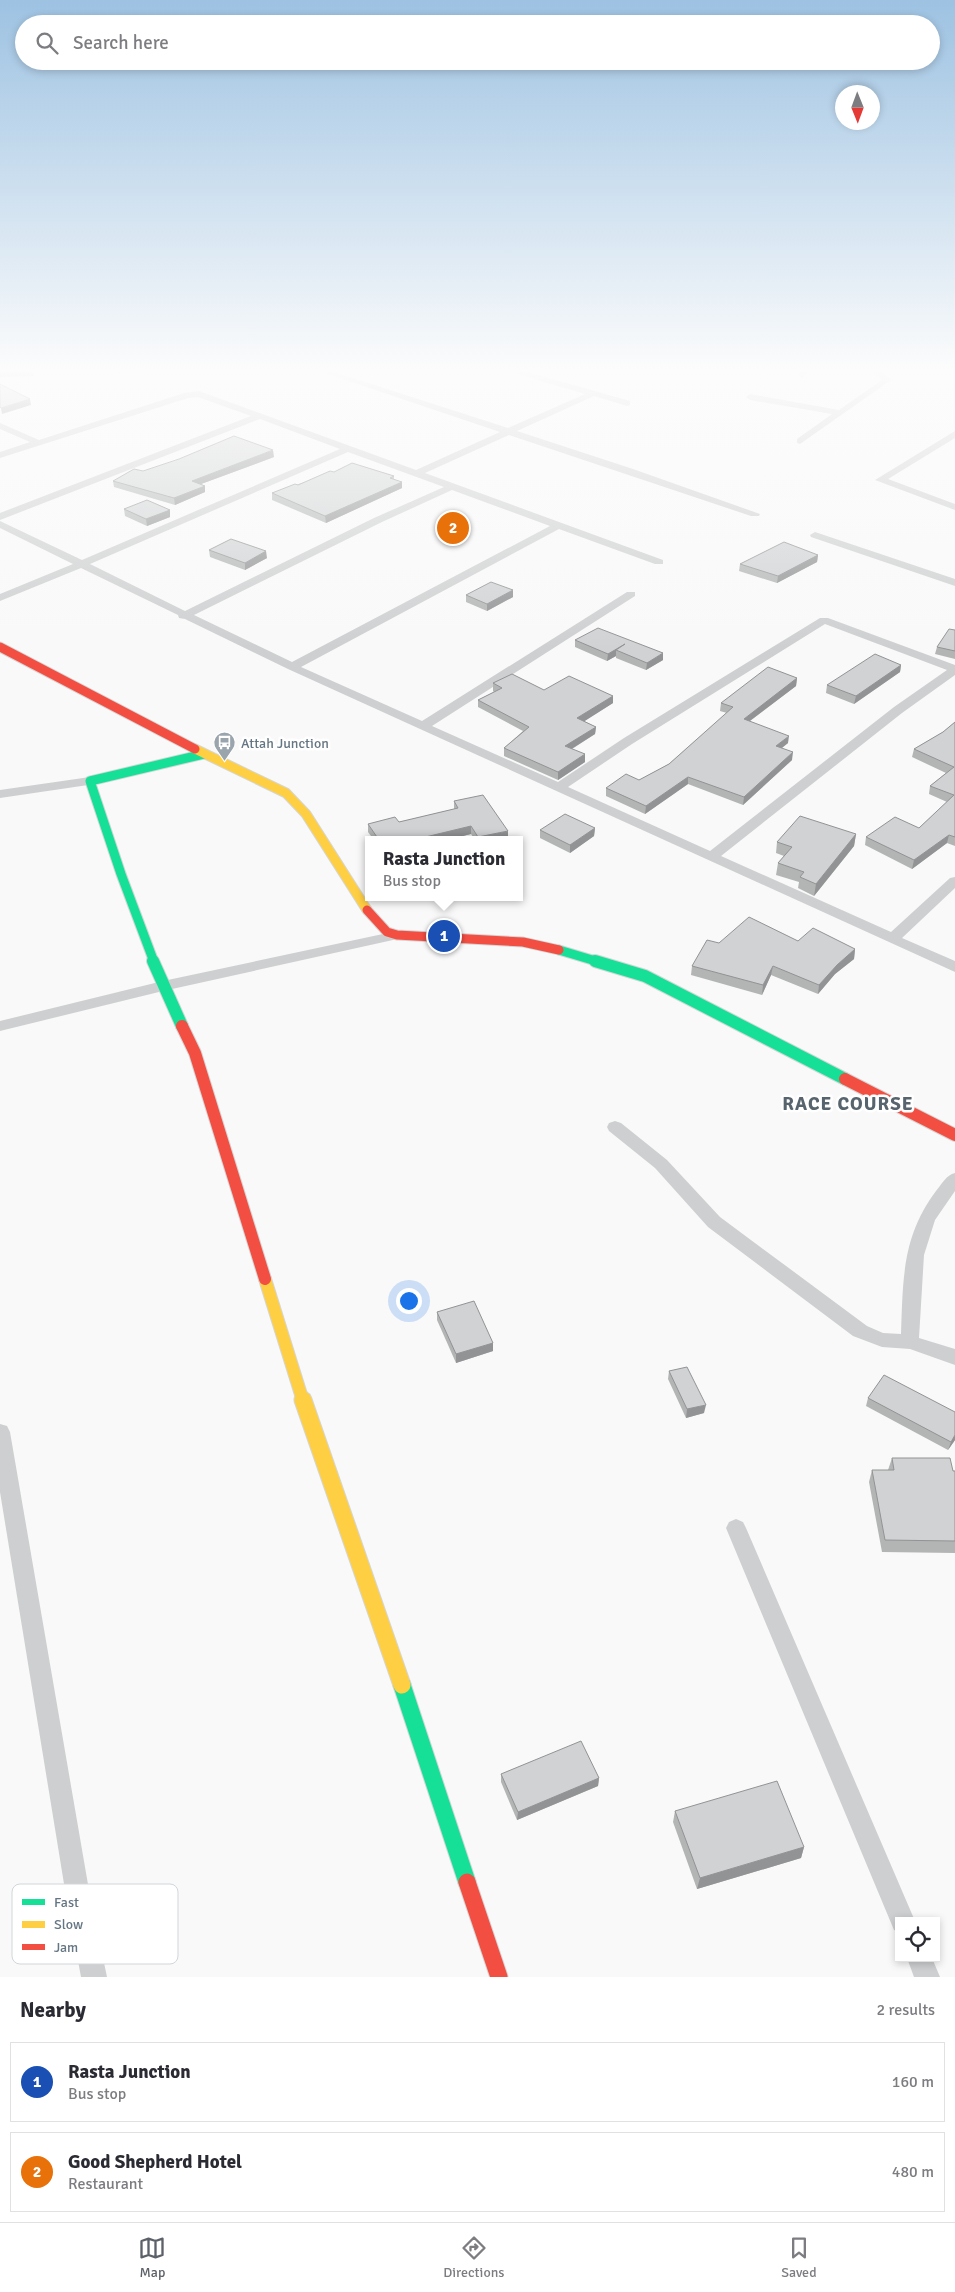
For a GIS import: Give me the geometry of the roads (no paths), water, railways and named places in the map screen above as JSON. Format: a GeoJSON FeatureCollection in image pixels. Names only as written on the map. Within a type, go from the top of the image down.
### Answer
{"type":"FeatureCollection","features":[{"type":"Feature","properties":{"kind":"street"},"geometry":{"type":"LineString","coordinates":[[0,518],[137,464]]}},
{"type":"Feature","properties":{"kind":"street"},"geometry":{"type":"LineString","coordinates":[[0,598],[311,464]]}},
{"type":"Feature","properties":{"kind":"street"},"geometry":{"type":"LineString","coordinates":[[393,464],[660,562]]}},
{"type":"Feature","properties":{"kind":"street"},"geometry":{"type":"LineString","coordinates":[[417,473],[437,464]]}},
{"type":"Feature","properties":{"kind":"street"},"geometry":{"type":"LineString","coordinates":[[606,464],[755,514]]}},
{"type":"Feature","properties":{"kind":"street"},"geometry":{"type":"LineString","coordinates":[[905,464],[880,480],[955,507]]}},
{"type":"Feature","properties":{"kind":"street"},"geometry":{"type":"LineString","coordinates":[[183,616],[378,520],[454,486]]}},
{"type":"Feature","properties":{"kind":"street"},"geometry":{"type":"LineString","coordinates":[[0,524],[79,565],[292,668],[955,966]]}},
{"type":"Feature","properties":{"kind":"street"},"geometry":{"type":"LineString","coordinates":[[292,668],[559,525]]}},
{"type":"Feature","properties":{"kind":"street"},"geometry":{"type":"LineString","coordinates":[[815,535],[955,583]]}},
{"type":"Feature","properties":{"kind":"street"},"geometry":{"type":"LineString","coordinates":[[423,726],[631,594]]}},
{"type":"Feature","properties":{"kind":"street"},"geometry":{"type":"LineString","coordinates":[[558,788],[636,736],[824,620],[955,670]]}},
{"type":"Feature","properties":{"kind":"street"},"geometry":{"type":"LineString","coordinates":[[0,647],[204,754],[286,793],[306,814],[370,915],[381,928],[397,935]]}},
{"type":"Feature","properties":{"kind":"street"},"geometry":{"type":"LineString","coordinates":[[712,856],[898,710],[955,670]]}},
{"type":"Feature","properties":{"kind":"street"},"geometry":{"type":"LineString","coordinates":[[0,794],[90,781],[204,754]]}},
{"type":"Feature","properties":{"kind":"street"},"geometry":{"type":"LineString","coordinates":[[90,781],[128,898],[163,986],[195,1053],[306,1411],[404,1692],[499,1977]]}},
{"type":"Feature","properties":{"kind":"street"},"geometry":{"type":"LineString","coordinates":[[892,939],[955,881]]}},
{"type":"Feature","properties":{"kind":"street"},"geometry":{"type":"LineString","coordinates":[[0,1026],[163,986],[397,935],[523,942],[544,946],[645,976],[955,1135]]}},
{"type":"Feature","properties":{"kind":"street"},"geometry":{"type":"LineString","coordinates":[[615,1127],[661,1164],[714,1222],[860,1332],[869,1337],[882,1340],[910,1342],[955,1357]]}},
{"type":"Feature","properties":{"kind":"street"},"geometry":{"type":"LineString","coordinates":[[910,1342],[914,1262],[924,1227],[936,1204],[955,1179]]}},
{"type":"Feature","properties":{"kind":"street"},"geometry":{"type":"LineString","coordinates":[[0,1432],[76,1884]]}},
{"type":"Feature","properties":{"kind":"street"},"geometry":{"type":"LineString","coordinates":[[736,1528],[901,1917]]}},
{"type":"Feature","properties":{"kind":"street"},"geometry":{"type":"LineString","coordinates":[[921,1962],[927,1977]]}},
{"type":"Feature","properties":{"kind":"street"},"geometry":{"type":"LineString","coordinates":[[91,1964],[94,1977]]}},
{"type":"Feature","properties":{"kind":"place","name":"Good Shepherd Hotel"},"geometry":{"type":"Point","coordinates":[453,528]}},
{"type":"Feature","properties":{"kind":"place","name":"Attah Junction"},"geometry":{"type":"Point","coordinates":[225,762]}},
{"type":"Feature","properties":{"kind":"place","name":"Rasta Junction"},"geometry":{"type":"Point","coordinates":[444,936]}},
{"type":"Feature","properties":{"kind":"district","name":"RACE COURSE"},"geometry":{"type":"Point","coordinates":[848,1104]}}]}
